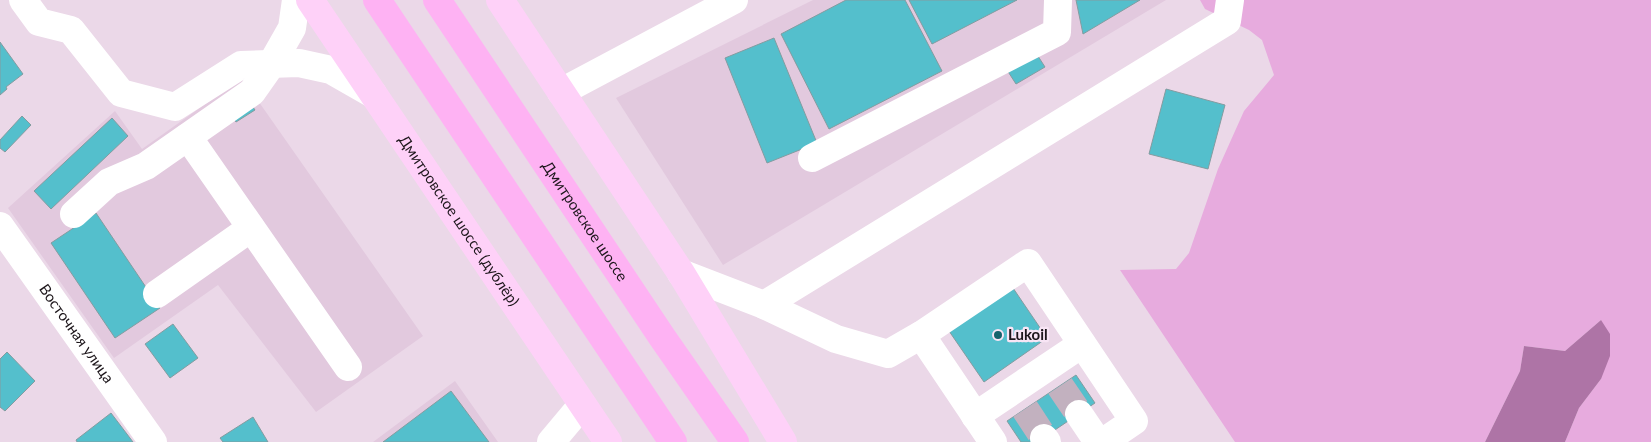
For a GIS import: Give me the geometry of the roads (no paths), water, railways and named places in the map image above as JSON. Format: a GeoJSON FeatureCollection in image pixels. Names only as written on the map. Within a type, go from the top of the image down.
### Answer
{"type":"FeatureCollection","features":[{"type":"Feature","properties":{"kind":"highway"},"geometry":{"type":"LineString","coordinates":[[377,0],[673,442]]}},
{"type":"Feature","properties":{"kind":"highway","name":"Дмитровское шоссе"},"geometry":{"type":"LineString","coordinates":[[437,0],[662,337],[735,442]]}},
{"type":"Feature","properties":{"kind":"main road","name":"Дмитровское шоссе (дублёр)"},"geometry":{"type":"LineString","coordinates":[[310,0],[608,442]]}},
{"type":"Feature","properties":{"kind":"main road"},"geometry":{"type":"LineString","coordinates":[[500,0],[681,273],[783,442]]}},
{"type":"Feature","properties":{"kind":"street"},"geometry":{"type":"LineString","coordinates":[[23,0],[39,22],[71,30],[121,93],[175,107],[241,65],[298,63],[331,70],[373,94]]}},
{"type":"Feature","properties":{"kind":"street"},"geometry":{"type":"LineString","coordinates":[[74,214],[108,182],[146,166],[252,92],[271,65],[292,28],[296,0]]}},
{"type":"Feature","properties":{"kind":"street"},"geometry":{"type":"LineString","coordinates":[[561,92],[734,0]]}},
{"type":"Feature","properties":{"kind":"street"},"geometry":{"type":"LineString","coordinates":[[812,158],[1057,32],[1058,0]]}},
{"type":"Feature","properties":{"kind":"street"},"geometry":{"type":"LineString","coordinates":[[764,304],[1227,21],[1230,0]]}},
{"type":"Feature","properties":{"kind":"street"},"geometry":{"type":"LineString","coordinates":[[188,137],[348,367]]}},
{"type":"Feature","properties":{"kind":"street","name":"Восточная улица"},"geometry":{"type":"LineString","coordinates":[[0,226],[153,442]]}},
{"type":"Feature","properties":{"kind":"street"},"geometry":{"type":"LineString","coordinates":[[157,294],[251,228]]}},
{"type":"Feature","properties":{"kind":"street"},"geometry":{"type":"LineString","coordinates":[[681,273],[764,304],[836,340],[888,354],[921,335],[1028,263],[1134,421],[1103,442]]}},
{"type":"Feature","properties":{"kind":"street"},"geometry":{"type":"LineString","coordinates":[[921,335],[993,442]]}},
{"type":"Feature","properties":{"kind":"street"},"geometry":{"type":"LineString","coordinates":[[975,416],[1019,400],[1054,377],[1082,344]]}},
{"type":"Feature","properties":{"kind":"street"},"geometry":{"type":"LineString","coordinates":[[551,442],[582,405]]}},
{"type":"Feature","properties":{"kind":"street"},"geometry":{"type":"LineString","coordinates":[[1078,414],[1098,442]]}},
{"type":"Feature","properties":{"kind":"tunnel"},"geometry":{"type":"LineString","coordinates":[[1060,386],[1079,414]]}},
{"type":"Feature","properties":{"kind":"tunnel"},"geometry":{"type":"LineString","coordinates":[[1025,409],[1044,438]]}},
{"type":"Feature","properties":{"kind":"place","name":"Lukoil"},"geometry":{"type":"Point","coordinates":[998,335]}}]}
